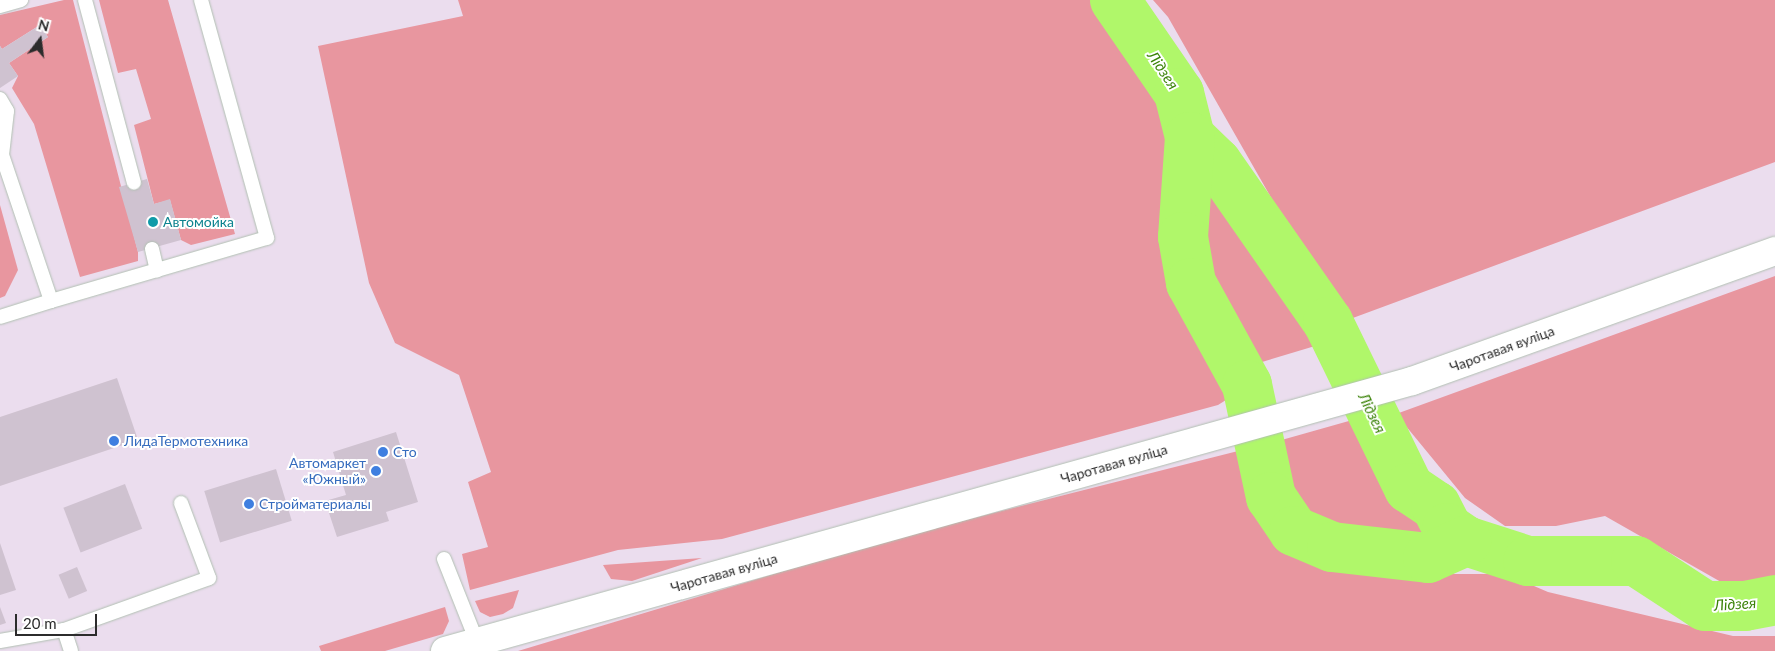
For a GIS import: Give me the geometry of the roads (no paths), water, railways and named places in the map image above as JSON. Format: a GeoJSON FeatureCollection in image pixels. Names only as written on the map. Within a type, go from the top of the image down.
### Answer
{"type":"FeatureCollection","features":[{"type":"Feature","properties":{"kind":"street","name":"Чаротавая вуліца"},"geometry":{"type":"LineString","coordinates":[[445,651],[479,646],[1165,449],[1412,381],[1775,251]]}},
{"type":"Feature","properties":{"kind":"lane"},"geometry":{"type":"LineString","coordinates":[[0,6],[21,0]]}},
{"type":"Feature","properties":{"kind":"lane"},"geometry":{"type":"LineString","coordinates":[[85,0],[134,183]]}},
{"type":"Feature","properties":{"kind":"lane"},"geometry":{"type":"LineString","coordinates":[[0,316],[267,238],[201,0]]}},
{"type":"Feature","properties":{"kind":"lane"},"geometry":{"type":"LineString","coordinates":[[0,99],[7,111],[1,154],[51,301]]}},
{"type":"Feature","properties":{"kind":"lane"},"geometry":{"type":"LineString","coordinates":[[152,249],[157,270]]}},
{"type":"Feature","properties":{"kind":"lane"},"geometry":{"type":"LineString","coordinates":[[0,641],[64,630],[209,578],[181,503]]}},
{"type":"Feature","properties":{"kind":"lane"},"geometry":{"type":"LineString","coordinates":[[444,559],[479,646]]}},
{"type":"Feature","properties":{"kind":"lane"},"geometry":{"type":"LineString","coordinates":[[64,630],[70,651]]}},
{"type":"Feature","properties":{"kind":"waterway","name":"Лідзея"},"geometry":{"type":"LineString","coordinates":[[1115,0],[1179,93],[1190,137],[1217,163],[1328,322],[1409,488],[1436,506],[1447,528],[1466,541],[1528,561],[1636,561],[1705,606],[1745,606],[1775,600]]}},
{"type":"Feature","properties":{"kind":"waterway"},"geometry":{"type":"LineString","coordinates":[[1190,137],[1183,237],[1191,283],[1247,385],[1271,497],[1294,531],[1332,547],[1428,558],[1466,541]]}},
{"type":"Feature","properties":{"kind":"place","name":"Автомойка"},"geometry":{"type":"Point","coordinates":[153,222]}},
{"type":"Feature","properties":{"kind":"place","name":"ЛидаТермотехника"},"geometry":{"type":"Point","coordinates":[114,441]}},
{"type":"Feature","properties":{"kind":"place","name":"Сто"},"geometry":{"type":"Point","coordinates":[383,452]}},
{"type":"Feature","properties":{"kind":"place","name":"Автомаркет «Южный»"},"geometry":{"type":"Point","coordinates":[376,471]}},
{"type":"Feature","properties":{"kind":"place","name":"Стройматериалы"},"geometry":{"type":"Point","coordinates":[249,504]}}]}
